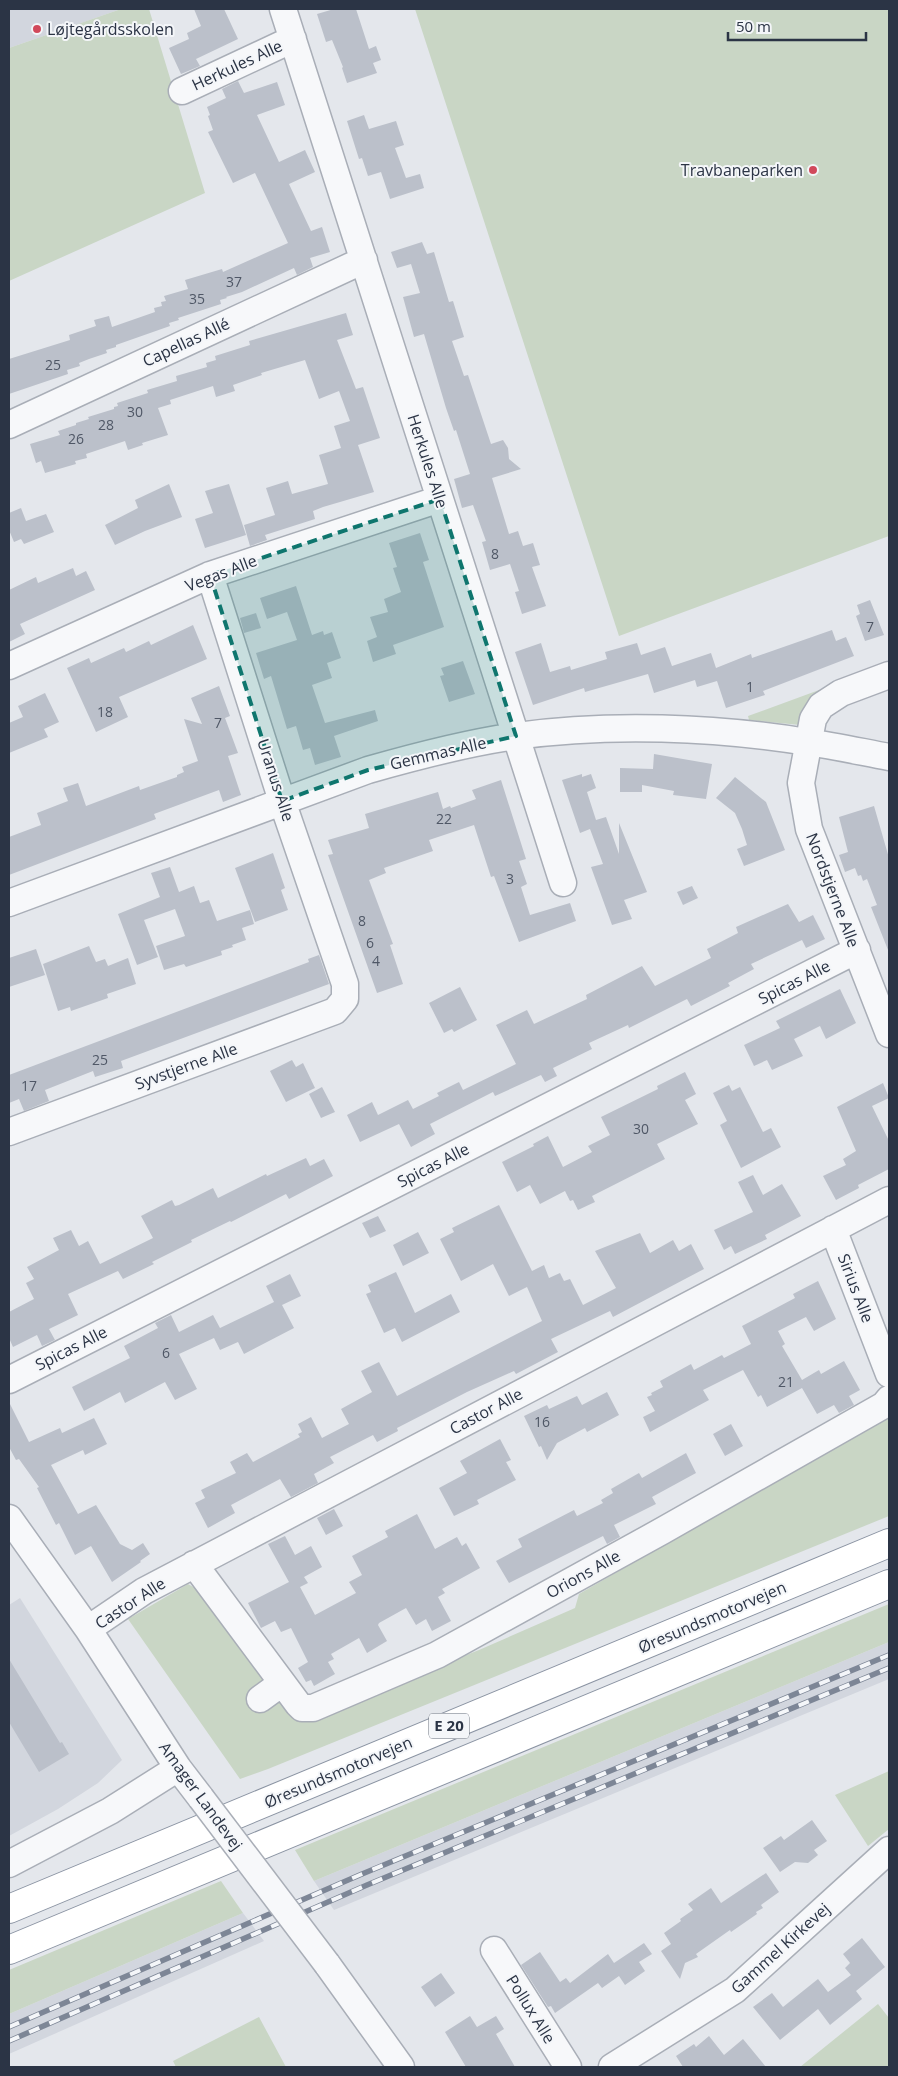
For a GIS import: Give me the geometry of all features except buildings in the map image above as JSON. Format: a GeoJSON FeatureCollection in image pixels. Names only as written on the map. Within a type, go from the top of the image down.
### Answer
{"type":"FeatureCollection","features":[{"type":"Feature","properties":{"kind":"highway","name":"Øresundsmotorvejen"},"geometry":{"type":"LineString","coordinates":[[9,1909],[889,1543]]}},
{"type":"Feature","properties":{"kind":"highway","name":"E 20"},"geometry":{"type":"LineString","coordinates":[[9,1950],[889,1584]]}},
{"type":"Feature","properties":{"kind":"street","name":"Herkules Alle"},"geometry":{"type":"LineString","coordinates":[[283,9],[563,882]]}},
{"type":"Feature","properties":{"kind":"street","name":"Herkules Alle"},"geometry":{"type":"LineString","coordinates":[[182,91],[293,39]]}},
{"type":"Feature","properties":{"kind":"street","name":"Capellas Allé"},"geometry":{"type":"LineString","coordinates":[[9,425],[364,260]]}},
{"type":"Feature","properties":{"kind":"street","name":"Vegas Alle"},"geometry":{"type":"LineString","coordinates":[[9,666],[210,575],[440,499]]}},
{"type":"Feature","properties":{"kind":"street","name":"Uranus Alle"},"geometry":{"type":"LineString","coordinates":[[210,575],[282,800],[345,984]]}},
{"type":"Feature","properties":{"kind":"street","name":"Nordstjerne Alle"},"geometry":{"type":"LineString","coordinates":[[889,675],[840,693],[821,706],[813,719],[807,742],[801,783],[809,829],[889,1034]]}},
{"type":"Feature","properties":{"kind":"street","name":"Gemmas Alle"},"geometry":{"type":"LineString","coordinates":[[9,903],[282,800],[368,770],[429,753],[516,736],[622,728],[716,731],[807,742],[889,757]]}},
{"type":"Feature","properties":{"kind":"street","name":"Spicas Alle"},"geometry":{"type":"LineString","coordinates":[[9,1380],[857,950]]}},
{"type":"Feature","properties":{"kind":"street","name":"Syvstjerne Alle"},"geometry":{"type":"LineString","coordinates":[[9,1132],[335,1011],[346,999],[345,984]]}},
{"type":"Feature","properties":{"kind":"street","name":"Castor Alle"},"geometry":{"type":"LineString","coordinates":[[88,1630],[144,1591],[194,1564],[889,1200]]}},
{"type":"Feature","properties":{"kind":"street","name":"Sirius Alle"},"geometry":{"type":"LineString","coordinates":[[833,1229],[889,1374]]}},
{"type":"Feature","properties":{"kind":"street","name":"Orions Alle"},"geometry":{"type":"LineString","coordinates":[[194,1564],[302,1708],[313,1708],[437,1655],[662,1531],[886,1402]]}},
{"type":"Feature","properties":{"kind":"street","name":"Amager Landevej"},"geometry":{"type":"LineString","coordinates":[[9,1518],[88,1630],[178,1768],[327,1964],[401,2067]]}},
{"type":"Feature","properties":{"kind":"street"},"geometry":{"type":"LineString","coordinates":[[260,1699],[282,1683]]}},
{"type":"Feature","properties":{"kind":"street"},"geometry":{"type":"LineString","coordinates":[[9,1864],[110,1811],[178,1768]]}},
{"type":"Feature","properties":{"kind":"street","name":"Gammel Kirkevej"},"geometry":{"type":"LineString","coordinates":[[612,2067],[735,1990],[889,1850]]}},
{"type":"Feature","properties":{"kind":"street","name":"Pollux Alle"},"geometry":{"type":"LineString","coordinates":[[494,1950],[568,2067]]}},
{"type":"Feature","properties":{"kind":"highlighted area"},"geometry":{"type":"Polygon","coordinates":[[[440,499],[516,736],[368,770],[282,801],[210,575],[440,499]]]}},
{"type":"Feature","properties":{"kind":"shaded area","name":"Løjtegårdsskolen"},"geometry":{"type":"Polygon","coordinates":[[[9,9],[121,9],[9,48],[9,9]]]}},
{"type":"Feature","properties":{"kind":"shaded area"},"geometry":{"type":"Polygon","coordinates":[[[20,1598],[122,1760],[98,1783],[58,1809],[9,1836],[9,1605],[20,1598]]]}},
{"type":"Feature","properties":{"kind":"shaded area"},"geometry":{"type":"Polygon","coordinates":[[[889,1642],[889,1679],[334,1910],[314,1881],[889,1642]]]}},
{"type":"Feature","properties":{"kind":"shaded area"},"geometry":{"type":"Polygon","coordinates":[[[243,1913],[264,1941],[9,2054],[9,2014],[243,1913]]]}},
{"type":"Feature","properties":{"kind":"green space"},"geometry":{"type":"Polygon","coordinates":[[[121,9],[149,9],[205,193],[9,281],[9,48],[121,9]]]}},
{"type":"Feature","properties":{"kind":"green space","name":"Travbaneparken"},"geometry":{"type":"Polygon","coordinates":[[[415,9],[889,9],[889,536],[619,636],[415,9]]]}},
{"type":"Feature","properties":{"kind":"green space"},"geometry":{"type":"Polygon","coordinates":[[[830,686],[800,725],[749,720],[748,716],[830,686]]]}},
{"type":"Feature","properties":{"kind":"green space"},"geometry":{"type":"Polygon","coordinates":[[[889,1415],[889,1516],[240,1779],[128,1619],[188,1584],[195,1588],[292,1713],[303,1720],[479,1650],[575,1608],[579,1594],[889,1415]]]}},
{"type":"Feature","properties":{"kind":"green space"},"geometry":{"type":"Polygon","coordinates":[[[889,1604],[889,1642],[314,1881],[295,1850],[889,1604]]]}},
{"type":"Feature","properties":{"kind":"green space"},"geometry":{"type":"Polygon","coordinates":[[[889,1771],[889,1829],[868,1846],[835,1795],[889,1771]]]}},
{"type":"Feature","properties":{"kind":"green space"},"geometry":{"type":"Polygon","coordinates":[[[221,1881],[243,1913],[9,2014],[9,1970],[221,1881]]]}},
{"type":"Feature","properties":{"kind":"green space"},"geometry":{"type":"Polygon","coordinates":[[[878,2004],[889,2018],[889,2067],[800,2067],[878,2004]]]}},
{"type":"Feature","properties":{"kind":"green space"},"geometry":{"type":"Polygon","coordinates":[[[259,2017],[286,2067],[176,2067],[173,2061],[259,2017]]]}},
{"type":"Feature","properties":{"kind":"railway"},"geometry":{"type":"LineString","coordinates":[[9,2027],[362,1874],[889,1655]]}},
{"type":"Feature","properties":{"kind":"railway"},"geometry":{"type":"LineString","coordinates":[[9,2041],[367,1885],[889,1668]]}},
{"type":"Feature","properties":{"kind":"place","name":"Løjtegårdsskolen"},"geometry":{"type":"Point","coordinates":[37,29]}},
{"type":"Feature","properties":{"kind":"place","name":"Travbaneparken"},"geometry":{"type":"Point","coordinates":[813,170]}}]}
